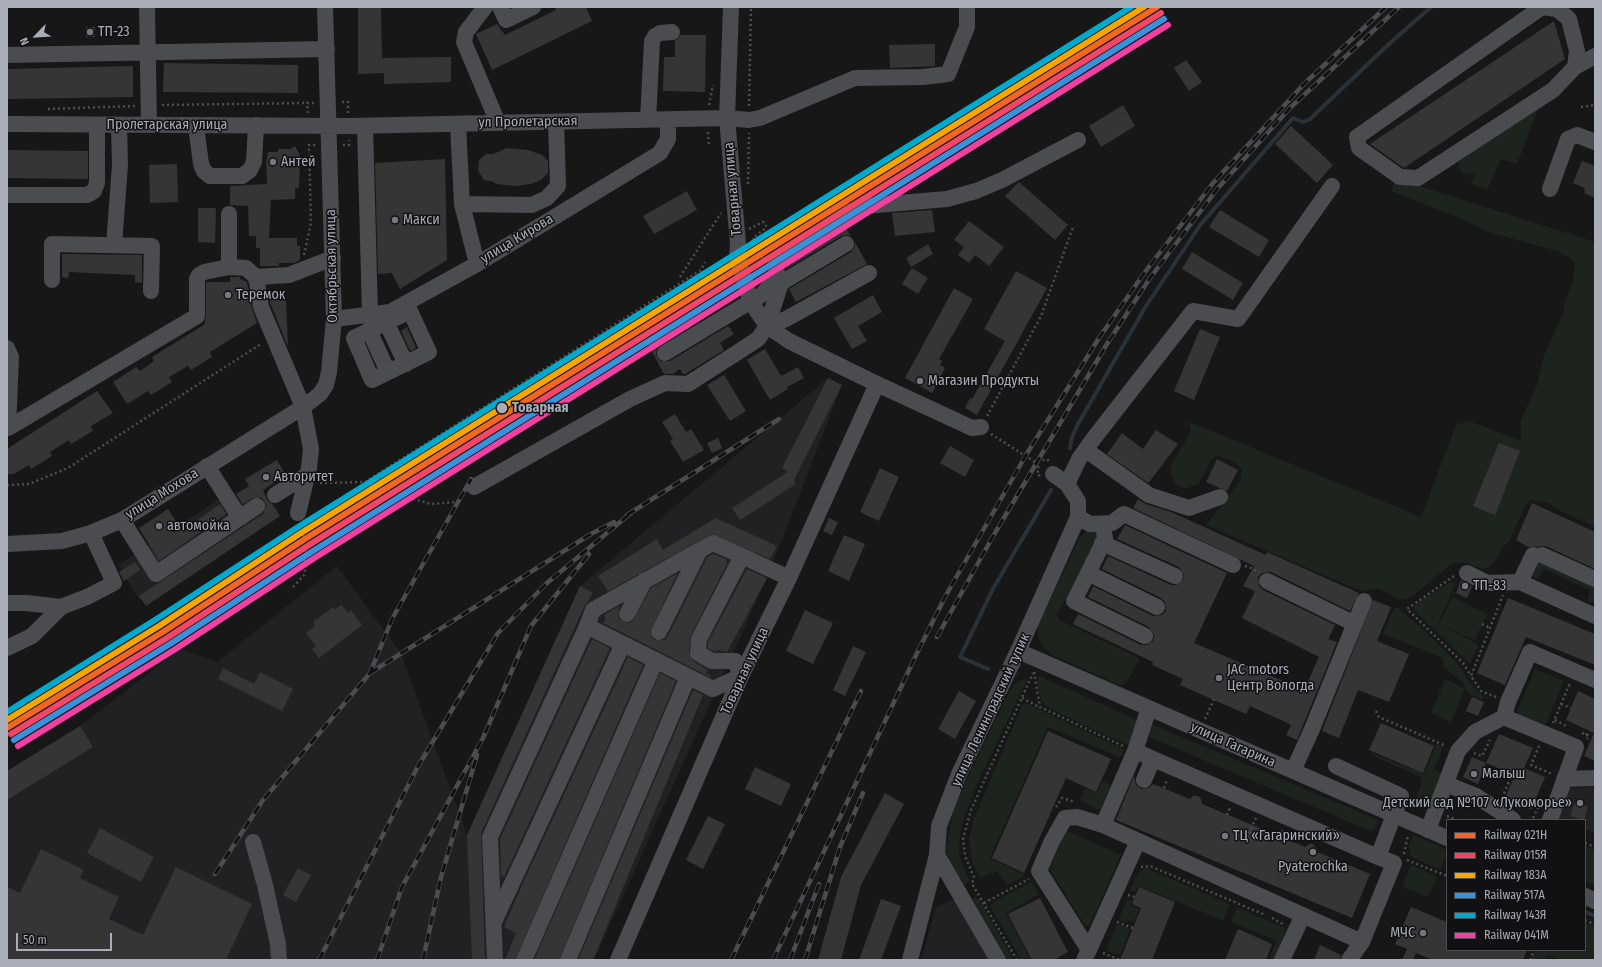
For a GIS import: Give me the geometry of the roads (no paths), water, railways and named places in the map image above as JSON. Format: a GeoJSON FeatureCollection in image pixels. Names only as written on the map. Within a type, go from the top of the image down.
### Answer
{"type":"FeatureCollection","features":[{"type":"Feature","properties":{"kind":"street"},"geometry":{"type":"LineString","coordinates":[[147,7],[149,125]]}},
{"type":"Feature","properties":{"kind":"street","name":"Октябрьская улица"},"geometry":{"type":"LineString","coordinates":[[303,407],[320,394],[326,385],[329,372],[334,319],[325,7]]}},
{"type":"Feature","properties":{"kind":"street"},"geometry":{"type":"LineString","coordinates":[[485,7],[466,32],[464,42],[498,123]]}},
{"type":"Feature","properties":{"kind":"street"},"geometry":{"type":"LineString","coordinates":[[500,7],[506,20],[533,7]]}},
{"type":"Feature","properties":{"kind":"street"},"geometry":{"type":"LineString","coordinates":[[727,118],[731,7]]}},
{"type":"Feature","properties":{"kind":"street","name":"ул Пролетарская"},"geometry":{"type":"LineString","coordinates":[[328,126],[727,118],[749,120],[760,118],[855,78],[923,77],[948,74],[967,27],[966,7]]}},
{"type":"Feature","properties":{"kind":"street"},"geometry":{"type":"LineString","coordinates":[[1575,67],[1578,50],[1569,20],[1556,9],[1542,7],[1357,137],[1359,148],[1400,177],[1418,178],[1553,90],[1575,67],[1595,56]]}},
{"type":"Feature","properties":{"kind":"street"},"geometry":{"type":"LineString","coordinates":[[648,120],[652,41],[660,33],[672,32]]}},
{"type":"Feature","properties":{"kind":"street"},"geometry":{"type":"LineString","coordinates":[[7,55],[148,54],[327,49]]}},
{"type":"Feature","properties":{"kind":"street","name":"Товарная улица"},"geometry":{"type":"LineString","coordinates":[[727,118],[738,243],[737,256],[751,302],[767,326],[789,341],[877,384],[972,428],[981,427]]}},
{"type":"Feature","properties":{"kind":"street","name":"улица Кирова"},"geometry":{"type":"LineString","coordinates":[[334,319],[380,322],[660,153],[668,139],[668,120]]}},
{"type":"Feature","properties":{"kind":"street"},"geometry":{"type":"LineString","coordinates":[[462,204],[532,205],[547,198],[558,186],[556,122]]}},
{"type":"Feature","properties":{"kind":"street","name":"Пролетарская улица"},"geometry":{"type":"LineString","coordinates":[[7,124],[328,126]]}},
{"type":"Feature","properties":{"kind":"street"},"geometry":{"type":"LineString","coordinates":[[458,124],[462,204],[477,264]]}},
{"type":"Feature","properties":{"kind":"street"},"geometry":{"type":"LineString","coordinates":[[7,195],[87,195],[94,191],[97,183],[97,125]]}},
{"type":"Feature","properties":{"kind":"street"},"geometry":{"type":"LineString","coordinates":[[114,245],[120,165],[119,125]]}},
{"type":"Feature","properties":{"kind":"street"},"geometry":{"type":"LineString","coordinates":[[196,126],[201,164],[204,171],[210,176],[242,176],[250,170],[254,162],[256,125]]}},
{"type":"Feature","properties":{"kind":"street"},"geometry":{"type":"LineString","coordinates":[[365,126],[380,322],[401,366]]}},
{"type":"Feature","properties":{"kind":"street"},"geometry":{"type":"LineString","coordinates":[[1550,189],[1568,139],[1577,135],[1595,142]]}},
{"type":"Feature","properties":{"kind":"street"},"geometry":{"type":"LineString","coordinates":[[665,353],[763,294],[777,275],[776,264],[778,260],[850,212],[865,206],[947,199],[976,191],[1002,180],[1078,140]]}},
{"type":"Feature","properties":{"kind":"street"},"geometry":{"type":"LineString","coordinates":[[1067,484],[1079,460],[1086,450],[1193,311],[1238,319],[1332,186]]}},
{"type":"Feature","properties":{"kind":"street"},"geometry":{"type":"LineString","coordinates":[[229,214],[229,267]]}},
{"type":"Feature","properties":{"kind":"street"},"geometry":{"type":"LineString","coordinates":[[52,280],[52,244],[152,246],[151,291]]}},
{"type":"Feature","properties":{"kind":"street"},"geometry":{"type":"LineString","coordinates":[[474,487],[630,399],[665,383],[688,384],[758,339],[767,326],[780,283],[846,244]]}},
{"type":"Feature","properties":{"kind":"street"},"geometry":{"type":"LineString","coordinates":[[256,277],[289,275],[333,258]]}},
{"type":"Feature","properties":{"kind":"street"},"geometry":{"type":"LineString","coordinates":[[8,429],[197,316],[197,279],[199,275],[204,272],[229,267],[246,268],[256,277],[261,307],[303,407],[311,449],[298,512]]}},
{"type":"Feature","properties":{"kind":"street"},"geometry":{"type":"LineString","coordinates":[[767,326],[786,319],[869,273]]}},
{"type":"Feature","properties":{"kind":"street"},"geometry":{"type":"LineString","coordinates":[[410,311],[429,352],[372,380],[354,338],[380,322],[410,311]]}},
{"type":"Feature","properties":{"kind":"street"},"geometry":{"type":"LineString","coordinates":[[7,348],[11,357],[8,429]]}},
{"type":"Feature","properties":{"kind":"street","name":"Товарная улица"},"geometry":{"type":"LineString","coordinates":[[618,960],[741,676],[789,578],[877,384]]}},
{"type":"Feature","properties":{"kind":"street","name":"улица Мохова"},"geometry":{"type":"LineString","coordinates":[[7,544],[62,541],[91,533],[122,520],[303,407]]}},
{"type":"Feature","properties":{"kind":"street"},"geometry":{"type":"LineString","coordinates":[[1086,450],[1149,495],[1189,508],[1220,497]]}},
{"type":"Feature","properties":{"kind":"street"},"geometry":{"type":"LineString","coordinates":[[207,466],[240,518]]}},
{"type":"Feature","properties":{"kind":"street"},"geometry":{"type":"LineString","coordinates":[[1053,474],[1067,484],[1078,501],[1078,517],[1090,524],[1112,523],[1124,514],[1233,565]]}},
{"type":"Feature","properties":{"kind":"street"},"geometry":{"type":"LineString","coordinates":[[275,495],[306,479]]}},
{"type":"Feature","properties":{"kind":"street"},"geometry":{"type":"LineString","coordinates":[[122,520],[156,574],[257,506]]}},
{"type":"Feature","properties":{"kind":"street","name":"улица Ленинградский тупик"},"geometry":{"type":"LineString","coordinates":[[910,960],[937,855],[939,826],[959,774],[1018,651],[1078,517]]}},
{"type":"Feature","properties":{"kind":"street"},"geometry":{"type":"LineString","coordinates":[[1103,524],[1105,538],[1074,602],[1145,636]]}},
{"type":"Feature","properties":{"kind":"street"},"geometry":{"type":"LineString","coordinates":[[7,648],[32,636],[60,607],[87,597],[114,583],[91,533]]}},
{"type":"Feature","properties":{"kind":"street"},"geometry":{"type":"LineString","coordinates":[[1102,543],[1175,576]]}},
{"type":"Feature","properties":{"kind":"street"},"geometry":{"type":"LineString","coordinates":[[495,960],[490,838],[593,610],[645,580],[713,544],[789,578]]}},
{"type":"Feature","properties":{"kind":"street"},"geometry":{"type":"LineString","coordinates":[[659,632],[700,550]]}},
{"type":"Feature","properties":{"kind":"street"},"geometry":{"type":"LineString","coordinates":[[1520,582],[1537,555],[1595,579]]}},
{"type":"Feature","properties":{"kind":"street"},"geometry":{"type":"LineString","coordinates":[[587,626],[713,689],[741,676],[735,661],[712,661],[698,653],[700,639],[742,556]]}},
{"type":"Feature","properties":{"kind":"street"},"geometry":{"type":"LineString","coordinates":[[1088,573],[1157,607]]}},
{"type":"Feature","properties":{"kind":"street"},"geometry":{"type":"LineString","coordinates":[[1467,573],[1487,583],[1520,582],[1595,615]]}},
{"type":"Feature","properties":{"kind":"street"},"geometry":{"type":"LineString","coordinates":[[626,614],[645,580]]}},
{"type":"Feature","properties":{"kind":"street"},"geometry":{"type":"LineString","coordinates":[[1267,581],[1355,624]]}},
{"type":"Feature","properties":{"kind":"street"},"geometry":{"type":"LineString","coordinates":[[1293,771],[1364,602]]}},
{"type":"Feature","properties":{"kind":"street"},"geometry":{"type":"LineString","coordinates":[[7,603],[26,603],[60,607]]}},
{"type":"Feature","properties":{"kind":"street"},"geometry":{"type":"LineString","coordinates":[[493,925],[623,644]]}},
{"type":"Feature","properties":{"kind":"street","name":"улица Гагарина"},"geometry":{"type":"LineString","coordinates":[[1018,651],[1037,666],[1149,708],[1446,838]]}},
{"type":"Feature","properties":{"kind":"street"},"geometry":{"type":"LineString","coordinates":[[1428,830],[1458,751],[1475,732],[1506,709],[1530,652],[1589,678]]}},
{"type":"Feature","properties":{"kind":"street"},"geometry":{"type":"LineString","coordinates":[[524,960],[656,660]]}},
{"type":"Feature","properties":{"kind":"street"},"geometry":{"type":"LineString","coordinates":[[568,960],[688,676]]}},
{"type":"Feature","properties":{"kind":"street"},"geometry":{"type":"LineString","coordinates":[[1103,825],[1149,708]]}},
{"type":"Feature","properties":{"kind":"street"},"geometry":{"type":"LineString","coordinates":[[1506,709],[1549,734],[1576,747],[1557,780],[1550,819]]}},
{"type":"Feature","properties":{"kind":"street"},"geometry":{"type":"LineString","coordinates":[[1131,751],[1153,759],[1394,863],[1362,942],[1348,960]]}},
{"type":"Feature","properties":{"kind":"street"},"geometry":{"type":"LineString","coordinates":[[1144,780],[1153,759]]}},
{"type":"Feature","properties":{"kind":"street"},"geometry":{"type":"LineString","coordinates":[[1336,766],[1401,796],[1378,857]]}},
{"type":"Feature","properties":{"kind":"street"},"geometry":{"type":"LineString","coordinates":[[1557,780],[1595,778]]}},
{"type":"Feature","properties":{"kind":"street"},"geometry":{"type":"LineString","coordinates":[[1446,784],[1476,796],[1520,818]]}},
{"type":"Feature","properties":{"kind":"street"},"geometry":{"type":"LineString","coordinates":[[1094,955],[1040,871],[1052,842],[1065,818],[1077,817],[1103,825],[1362,942]]}},
{"type":"Feature","properties":{"kind":"street"},"geometry":{"type":"LineString","coordinates":[[1094,955],[1138,841]]}},
{"type":"Feature","properties":{"kind":"street"},"geometry":{"type":"LineString","coordinates":[[253,842],[267,892],[278,944],[279,960]]}},
{"type":"Feature","properties":{"kind":"street"},"geometry":{"type":"LineString","coordinates":[[937,855],[998,960]]}},
{"type":"Feature","properties":{"kind":"street"},"geometry":{"type":"LineString","coordinates":[[1282,960],[1302,915]]}},
{"type":"Feature","properties":{"kind":"waterway"},"geometry":{"type":"LineString","coordinates":[[1070,448],[1072,437],[1078,424],[1146,306],[1201,224],[1293,118],[1303,122],[1310,119],[1389,44],[1431,7]]}},
{"type":"Feature","properties":{"kind":"waterway"},"geometry":{"type":"LineString","coordinates":[[988,669],[960,657],[994,587],[1051,490]]}},
{"type":"Feature","properties":{"kind":"waterway"},"geometry":{"type":"LineString","coordinates":[[1586,912],[1595,916]]}},
{"type":"Feature","properties":{"kind":"railway"},"geometry":{"type":"LineString","coordinates":[[773,960],[917,653],[945,597],[1026,455],[1099,338],[1145,272],[1213,183],[1303,85],[1386,7]]}},
{"type":"Feature","properties":{"kind":"railway"},"geometry":{"type":"LineString","coordinates":[[937,637],[992,538],[1107,344],[1150,278],[1218,188],[1290,108],[1399,7]]}},
{"type":"Feature","properties":{"kind":"railway"},"geometry":{"type":"LineString","coordinates":[[627,515],[779,419]]}},
{"type":"Feature","properties":{"kind":"railway"},"geometry":{"type":"LineString","coordinates":[[215,874],[263,800],[370,673],[392,619],[471,479]]}},
{"type":"Feature","properties":{"kind":"railway"},"geometry":{"type":"LineString","coordinates":[[319,960],[417,768],[498,633],[547,583],[631,513]]}},
{"type":"Feature","properties":{"kind":"railway"},"geometry":{"type":"LineString","coordinates":[[370,673],[591,534],[614,522]]}},
{"type":"Feature","properties":{"kind":"railway"},"geometry":{"type":"LineString","coordinates":[[377,960],[402,887],[483,738],[531,626],[589,554]]}},
{"type":"Feature","properties":{"kind":"railway"},"geometry":{"type":"LineString","coordinates":[[731,960],[861,691]]}},
{"type":"Feature","properties":{"kind":"railway"},"geometry":{"type":"LineString","coordinates":[[423,960],[441,877],[477,755]]}},
{"type":"Feature","properties":{"kind":"railway"},"geometry":{"type":"LineString","coordinates":[[805,960],[840,847],[863,793]]}},
{"type":"Feature","properties":{"kind":"railway"},"geometry":{"type":"LineString","coordinates":[[790,960],[819,884]]}},
{"type":"Feature","properties":{"kind":"rail line","name":"143Я"},"geometry":{"type":"LineString","coordinates":[[7,712],[155,620],[298,527],[1131,7]]}},
{"type":"Feature","properties":{"kind":"rail line","name":"183А"},"geometry":{"type":"LineString","coordinates":[[7,720],[159,626],[301,533],[1144,7]]}},
{"type":"Feature","properties":{"kind":"rail line","name":"021Н"},"geometry":{"type":"LineString","coordinates":[[7,728],[163,632],[305,539],[1157,7]]}},
{"type":"Feature","properties":{"kind":"rail line","name":"015Я"},"geometry":{"type":"LineString","coordinates":[[11,734],[167,638],[309,545],[1161,13]]}},
{"type":"Feature","properties":{"kind":"rail line","name":"517А"},"geometry":{"type":"LineString","coordinates":[[14,740],[170,644],[313,551],[1164,19]]}},
{"type":"Feature","properties":{"kind":"rail line","name":"041М"},"geometry":{"type":"LineString","coordinates":[[18,746],[174,650],[316,557],[1168,25]]}},
{"type":"Feature","properties":{"kind":"place","name":"ТП-23"},"geometry":{"type":"Point","coordinates":[90,32]}},
{"type":"Feature","properties":{"kind":"place","name":"Антей"},"geometry":{"type":"Point","coordinates":[273,162]}},
{"type":"Feature","properties":{"kind":"place","name":"Макси"},"geometry":{"type":"Point","coordinates":[395,220]}},
{"type":"Feature","properties":{"kind":"place","name":"Теремок"},"geometry":{"type":"Point","coordinates":[228,295]}},
{"type":"Feature","properties":{"kind":"place","name":"Магазин Продукты"},"geometry":{"type":"Point","coordinates":[920,381]}},
{"type":"Feature","properties":{"kind":"place","name":"Товарная"},"geometry":{"type":"Point","coordinates":[502,408]}},
{"type":"Feature","properties":{"kind":"place","name":"Авторитет"},"geometry":{"type":"Point","coordinates":[266,477]}},
{"type":"Feature","properties":{"kind":"place","name":"автомойка"},"geometry":{"type":"Point","coordinates":[159,526]}},
{"type":"Feature","properties":{"kind":"place","name":"ТП-83"},"geometry":{"type":"Point","coordinates":[1465,586]}},
{"type":"Feature","properties":{"kind":"place","name":"JAC motors Центр Вологда"},"geometry":{"type":"Point","coordinates":[1219,678]}},
{"type":"Feature","properties":{"kind":"place","name":"Малыш"},"geometry":{"type":"Point","coordinates":[1474,774]}},
{"type":"Feature","properties":{"kind":"place","name":"Детский сад №107 «Лукоморье»"},"geometry":{"type":"Point","coordinates":[1580,803]}},
{"type":"Feature","properties":{"kind":"place","name":"ТЦ «Гагаринский»"},"geometry":{"type":"Point","coordinates":[1225,836]}},
{"type":"Feature","properties":{"kind":"place","name":"Pyaterochka"},"geometry":{"type":"Point","coordinates":[1313,852]}},
{"type":"Feature","properties":{"kind":"place","name":"МЧС"},"geometry":{"type":"Point","coordinates":[1423,933]}}]}
